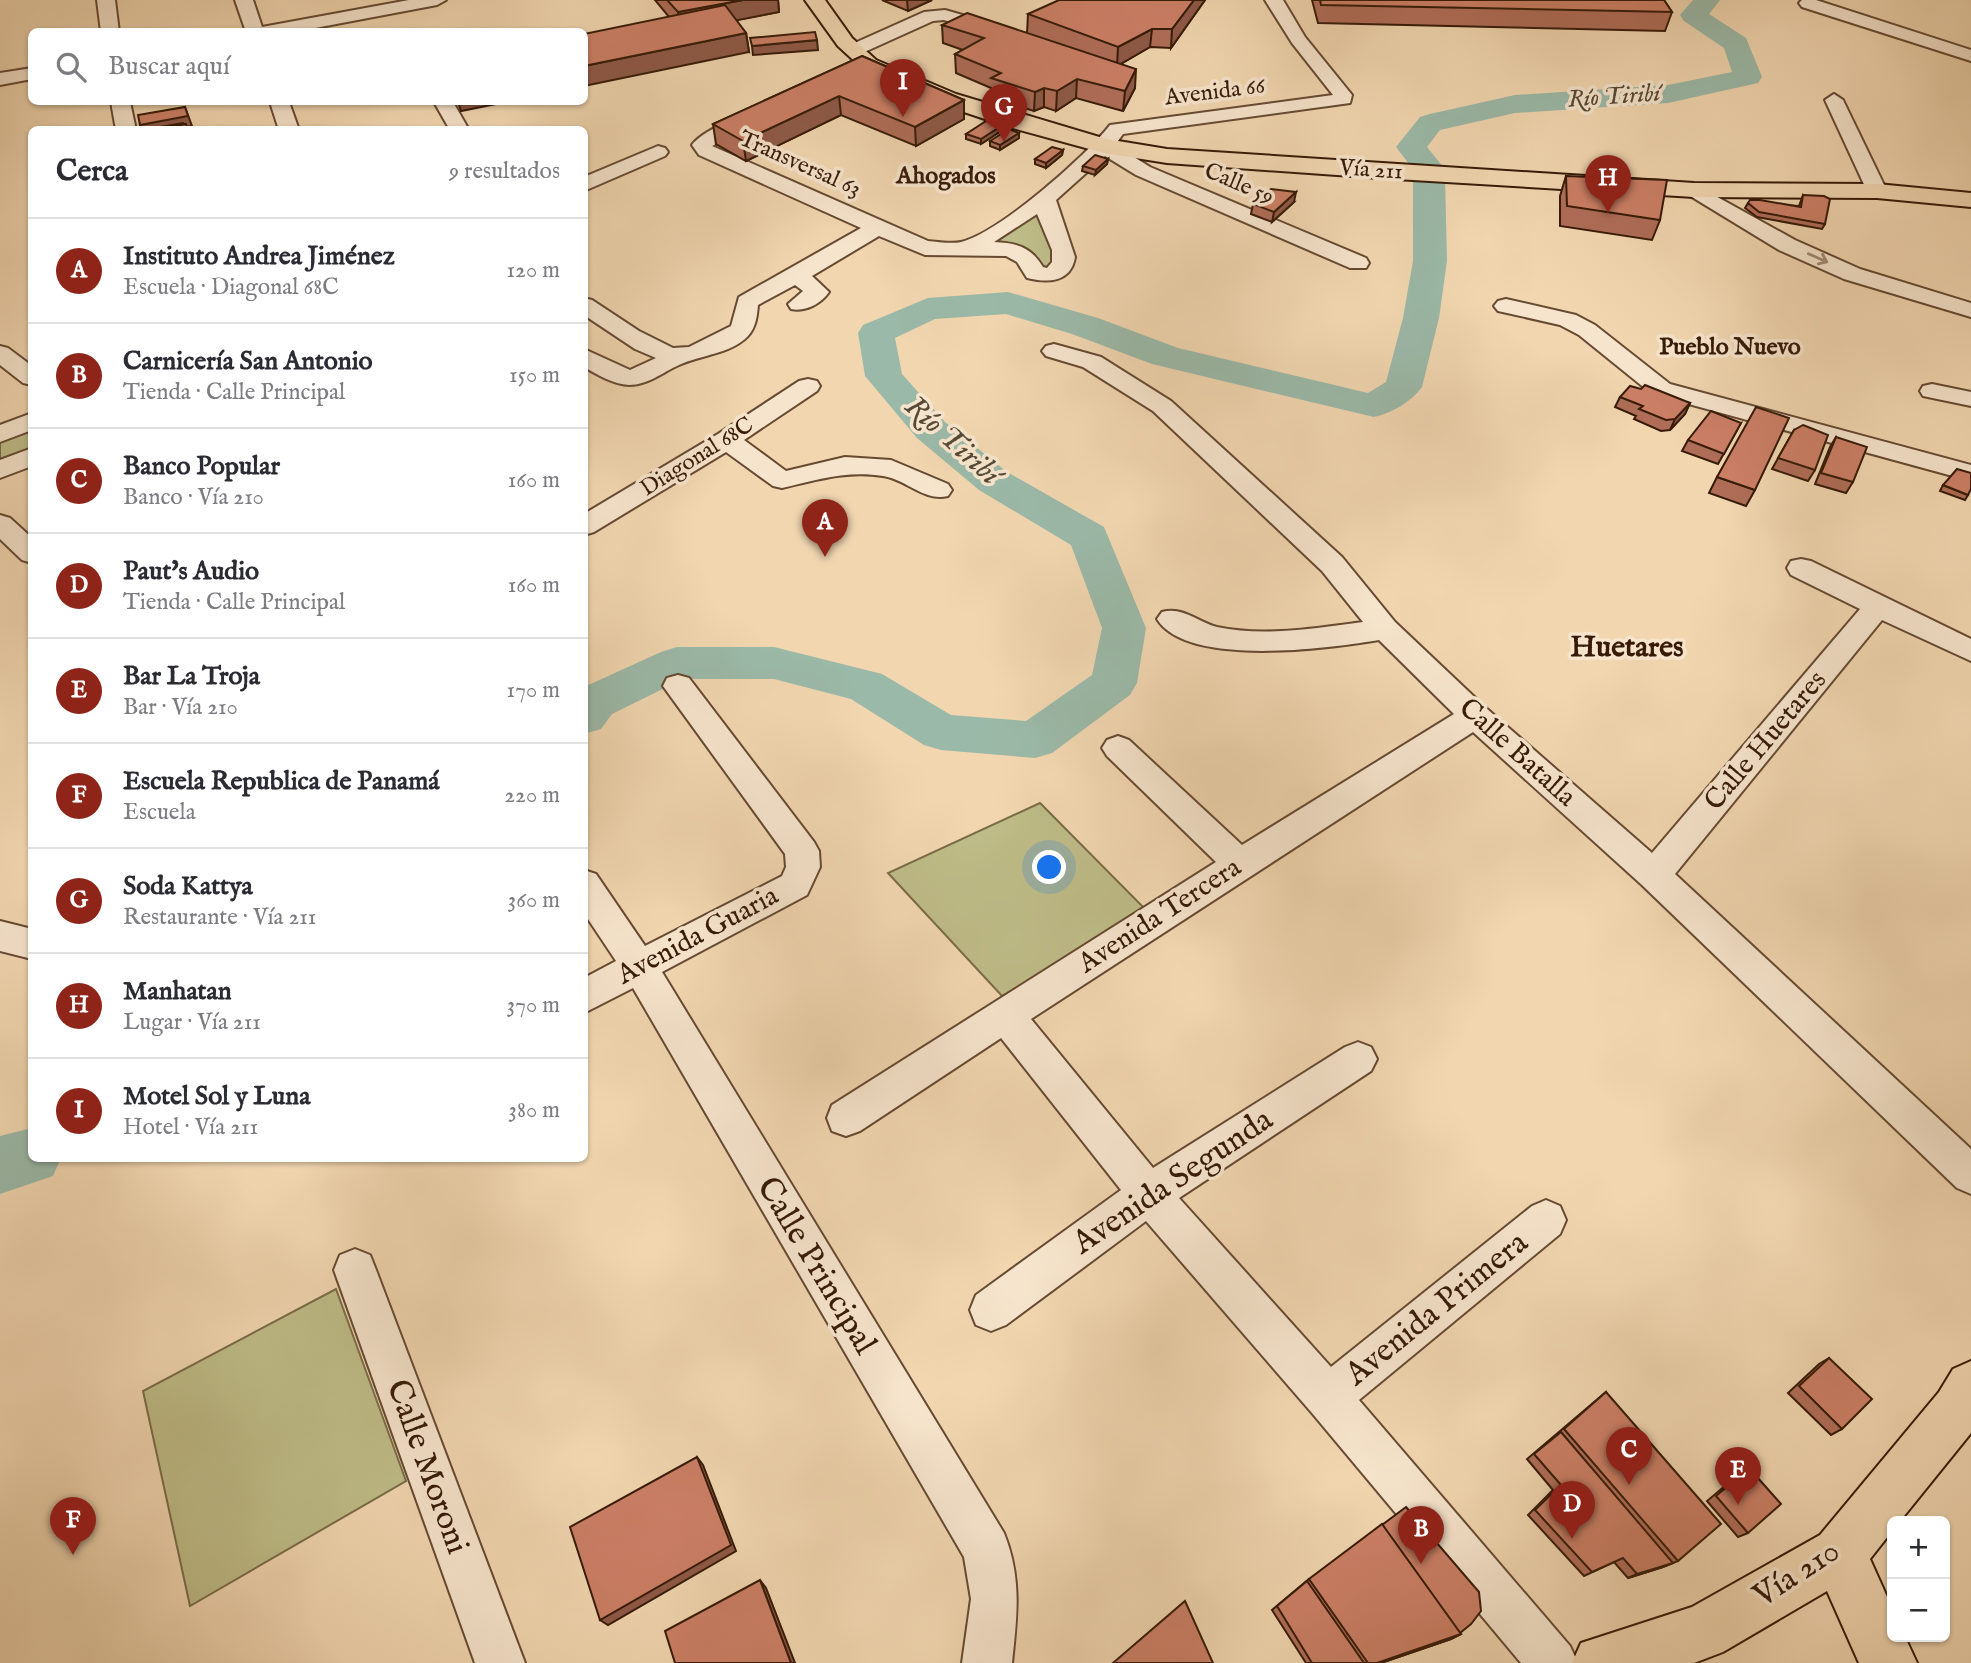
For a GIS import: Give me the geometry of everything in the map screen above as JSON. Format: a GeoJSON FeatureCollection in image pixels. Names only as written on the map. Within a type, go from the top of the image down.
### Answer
{"type":"FeatureCollection","features":[{"type":"Feature","properties":{"kind":"main road","name":"Vía 211"},"geometry":{"type":"LineString","coordinates":[[815,0],[860,61],[948,99],[1017,122],[1104,146],[1167,156],[1694,190],[1780,214],[1877,191],[1971,200]]}},
{"type":"Feature","properties":{"kind":"main road","name":"Vía 210"},"geometry":{"type":"LineString","coordinates":[[1601,1663],[1703,1632],[1839,1554],[1957,1410],[1971,1387]]}},
{"type":"Feature","properties":{"kind":"main road"},"geometry":{"type":"LineString","coordinates":[[1839,1554],[1888,1663]]}},
{"type":"Feature","properties":{"kind":"street"},"geometry":{"type":"LineString","coordinates":[[106,0],[110,28]]}},
{"type":"Feature","properties":{"kind":"street"},"geometry":{"type":"LineString","coordinates":[[244,0],[254,28]]}},
{"type":"Feature","properties":{"kind":"street"},"geometry":{"type":"LineString","coordinates":[[286,28],[437,0]]}},
{"type":"Feature","properties":{"kind":"street","name":"Avenida 66"},"geometry":{"type":"LineString","coordinates":[[965,248],[1002,230],[1045,199],[1104,146],[1118,129],[1340,102],[1343,95],[1298,39],[1274,0]]}},
{"type":"Feature","properties":{"kind":"street"},"geometry":{"type":"LineString","coordinates":[[1808,3],[1971,56]]}},
{"type":"Feature","properties":{"kind":"street"},"geometry":{"type":"LineString","coordinates":[[860,61],[930,16],[939,14],[960,20]]}},
{"type":"Feature","properties":{"kind":"street"},"geometry":{"type":"LineString","coordinates":[[0,79],[28,74]]}},
{"type":"Feature","properties":{"kind":"street"},"geometry":{"type":"LineString","coordinates":[[1834,100],[1877,191]]}},
{"type":"Feature","properties":{"kind":"street"},"geometry":{"type":"LineString","coordinates":[[122,105],[125,126]]}},
{"type":"Feature","properties":{"kind":"street"},"geometry":{"type":"LineString","coordinates":[[281,105],[288,126]]}},
{"type":"Feature","properties":{"kind":"street"},"geometry":{"type":"LineString","coordinates":[[446,105],[458,126]]}},
{"type":"Feature","properties":{"kind":"street","name":"Transversal 63"},"geometry":{"type":"LineString","coordinates":[[769,110],[707,140],[702,145],[706,150],[925,248],[1011,249],[1026,258],[1035,273],[1052,275],[1062,266],[1064,257],[1045,214],[1045,199]]}},
{"type":"Feature","properties":{"kind":"street","name":"Calle 59"},"geometry":{"type":"LineString","coordinates":[[1104,146],[1143,171],[1358,263]]}},
{"type":"Feature","properties":{"kind":"street"},"geometry":{"type":"LineString","coordinates":[[588,183],[658,152]]}},
{"type":"Feature","properties":{"kind":"street"},"geometry":{"type":"LineString","coordinates":[[1694,190],[1780,214],[1852,274],[1971,310]]}},
{"type":"Feature","properties":{"kind":"street"},"geometry":{"type":"LineString","coordinates":[[588,358],[627,380],[638,379],[677,356],[694,354],[739,333],[745,327],[747,302],[794,278],[878,228]]}},
{"type":"Feature","properties":{"kind":"street"},"geometry":{"type":"LineString","coordinates":[[794,278],[800,278],[818,292],[799,304]]}},
{"type":"Feature","properties":{"kind":"street"},"geometry":{"type":"LineString","coordinates":[[1506,306],[1567,320],[1587,330],[1661,389],[1676,395],[1971,473]]}},
{"type":"Feature","properties":{"kind":"street"},"geometry":{"type":"LineString","coordinates":[[588,307],[651,346],[677,356]]}},
{"type":"Feature","properties":{"kind":"street","name":"Calle Batalla"},"geometry":{"type":"LineString","coordinates":[[1054,351],[1092,362],[1163,406],[1332,564],[1385,629],[1475,716],[1654,875],[1971,1175]]}},
{"type":"Feature","properties":{"kind":"street"},"geometry":{"type":"LineString","coordinates":[[0,354],[28,375]]}},
{"type":"Feature","properties":{"kind":"street","name":"Diagonal 68C"},"geometry":{"type":"LineString","coordinates":[[588,524],[727,440],[808,386]]}},
{"type":"Feature","properties":{"kind":"street"},"geometry":{"type":"LineString","coordinates":[[1932,391],[1971,400]]}},
{"type":"Feature","properties":{"kind":"street"},"geometry":{"type":"LineString","coordinates":[[0,434],[28,422]]}},
{"type":"Feature","properties":{"kind":"street"},"geometry":{"type":"LineString","coordinates":[[727,440],[782,480],[845,465],[891,468],[939,490]]}},
{"type":"Feature","properties":{"kind":"street"},"geometry":{"type":"LineString","coordinates":[[0,470],[28,458]]}},
{"type":"Feature","properties":{"kind":"street"},"geometry":{"type":"LineString","coordinates":[[0,523],[28,550]]}},
{"type":"Feature","properties":{"kind":"street"},"geometry":{"type":"LineString","coordinates":[[1801,568],[1971,651]]}},
{"type":"Feature","properties":{"kind":"street","name":"Calle Huetares"},"geometry":{"type":"LineString","coordinates":[[1654,875],[1877,607]]}},
{"type":"Feature","properties":{"kind":"street"},"geometry":{"type":"LineString","coordinates":[[1172,619],[1203,633],[1250,639],[1326,639],[1385,629]]}},
{"type":"Feature","properties":{"kind":"street","name":"Avenida Guaria"},"geometry":{"type":"LineString","coordinates":[[588,995],[795,885],[803,867],[802,851],[678,686]]}},
{"type":"Feature","properties":{"kind":"street","name":"Avenida Tercera"},"geometry":{"type":"LineString","coordinates":[[846,1118],[1475,716]]}},
{"type":"Feature","properties":{"kind":"street"},"geometry":{"type":"LineString","coordinates":[[1118,748],[1240,864]]}},
{"type":"Feature","properties":{"kind":"street","name":"Calle Principal"},"geometry":{"type":"LineString","coordinates":[[588,890],[639,966],[987,1550],[995,1599],[987,1663]]}},
{"type":"Feature","properties":{"kind":"street"},"geometry":{"type":"LineString","coordinates":[[0,936],[28,943]]}},
{"type":"Feature","properties":{"kind":"street"},"geometry":{"type":"LineString","coordinates":[[1006,1016],[1149,1194],[1328,1397],[1553,1663]]}},
{"type":"Feature","properties":{"kind":"street","name":"Avenida Segunda"},"geometry":{"type":"LineString","coordinates":[[991,1310],[1149,1194],[1358,1059]]}},
{"type":"Feature","properties":{"kind":"street","name":"Avenida Primera"},"geometry":{"type":"LineString","coordinates":[[1328,1397],[1546,1220]]}},
{"type":"Feature","properties":{"kind":"street","name":"Calle Moroni"},"geometry":{"type":"LineString","coordinates":[[355,1270],[500,1663]]}},
{"type":"Feature","properties":{"kind":"shaded area"},"geometry":{"type":"Polygon","coordinates":[[[1038,208],[1060,257],[1052,271],[984,244],[1038,208]]]}},
{"type":"Feature","properties":{"kind":"shaded area"},"geometry":{"type":"Polygon","coordinates":[[[28,428],[28,450],[0,463],[0,441],[28,428]]]}},
{"type":"Feature","properties":{"kind":"shaded area"},"geometry":{"type":"Polygon","coordinates":[[[1040,803],[1149,913],[1002,996],[888,873],[1040,803]]]}},
{"type":"Feature","properties":{"kind":"shaded area"},"geometry":{"type":"Polygon","coordinates":[[[336,1289],[406,1481],[190,1606],[143,1391],[336,1289]]]}},
{"type":"Feature","properties":{"kind":"building"},"geometry":{"type":"Polygon","coordinates":[[[667,0],[743,0],[678,12],[667,0]]]}},
{"type":"Feature","properties":{"kind":"building"},"geometry":{"type":"Polygon","coordinates":[[[1059,0],[1194,0],[1172,29],[1152,29],[1118,47],[1028,14],[1059,0]]]}},
{"type":"Feature","properties":{"kind":"building"},"geometry":{"type":"Polygon","coordinates":[[[1320,0],[1664,0],[1672,12],[1321,5],[1320,0]]]}},
{"type":"Feature","properties":{"kind":"building"},"geometry":{"type":"Polygon","coordinates":[[[725,5],[746,33],[588,65],[588,33],[725,5]]]}},
{"type":"Feature","properties":{"kind":"building"},"geometry":{"type":"Polygon","coordinates":[[[967,13],[1136,69],[1125,91],[1077,79],[1057,91],[1044,88],[1035,92],[991,78],[1001,73],[955,54],[984,38],[942,25],[967,13]]]}},
{"type":"Feature","properties":{"kind":"building"},"geometry":{"type":"Polygon","coordinates":[[[815,32],[817,40],[752,46],[750,38],[815,32]]]}},
{"type":"Feature","properties":{"kind":"building"},"geometry":{"type":"Polygon","coordinates":[[[862,56],[964,100],[915,127],[839,96],[743,141],[713,124],[862,56]]]}},
{"type":"Feature","properties":{"kind":"building"},"geometry":{"type":"Polygon","coordinates":[[[185,107],[188,116],[140,125],[138,115],[185,107]]]}},
{"type":"Feature","properties":{"kind":"building"},"geometry":{"type":"Polygon","coordinates":[[[986,121],[1001,126],[981,139],[966,134],[986,121]]]}},
{"type":"Feature","properties":{"kind":"building"},"geometry":{"type":"Polygon","coordinates":[[[1009,129],[1019,133],[1000,145],[990,141],[1009,129]]]}},
{"type":"Feature","properties":{"kind":"building"},"geometry":{"type":"Polygon","coordinates":[[[1052,147],[1063,150],[1046,163],[1035,159],[1052,147]]]}},
{"type":"Feature","properties":{"kind":"building"},"geometry":{"type":"Polygon","coordinates":[[[1095,155],[1108,159],[1096,170],[1083,166],[1095,155]]]}},
{"type":"Feature","properties":{"kind":"building"},"geometry":{"type":"Polygon","coordinates":[[[1566,176],[1667,180],[1660,220],[1567,206],[1566,176]]]}},
{"type":"Feature","properties":{"kind":"building"},"geometry":{"type":"Polygon","coordinates":[[[1271,189],[1296,192],[1274,212],[1253,204],[1271,189]]]}},
{"type":"Feature","properties":{"kind":"building"},"geometry":{"type":"Polygon","coordinates":[[[1803,195],[1830,199],[1825,224],[1759,212],[1748,203],[1750,200],[1760,200],[1801,207],[1803,195]]]}},
{"type":"Feature","properties":{"kind":"building"},"geometry":{"type":"Polygon","coordinates":[[[1645,385],[1690,403],[1675,419],[1666,420],[1639,409],[1643,406],[1620,397],[1630,386],[1641,389],[1645,385]]]}},
{"type":"Feature","properties":{"kind":"building"},"geometry":{"type":"Polygon","coordinates":[[[1756,407],[1789,418],[1755,490],[1717,477],[1756,407]]]}},
{"type":"Feature","properties":{"kind":"building"},"geometry":{"type":"Polygon","coordinates":[[[1711,411],[1741,423],[1724,454],[1688,440],[1711,411]]]}},
{"type":"Feature","properties":{"kind":"building"},"geometry":{"type":"Polygon","coordinates":[[[1803,425],[1828,435],[1815,470],[1778,458],[1794,430],[1803,425]]]}},
{"type":"Feature","properties":{"kind":"building"},"geometry":{"type":"Polygon","coordinates":[[[1836,437],[1867,447],[1853,482],[1821,473],[1836,437]]]}},
{"type":"Feature","properties":{"kind":"building"},"geometry":{"type":"Polygon","coordinates":[[[1957,469],[1971,473],[1971,489],[1968,495],[1943,485],[1957,469]]]}},
{"type":"Feature","properties":{"kind":"building"},"geometry":{"type":"Polygon","coordinates":[[[1829,1358],[1872,1399],[1842,1429],[1799,1386],[1829,1358]]]}},
{"type":"Feature","properties":{"kind":"building"},"geometry":{"type":"Polygon","coordinates":[[[1606,1392],[1721,1524],[1678,1561],[1564,1429],[1606,1392]]]}},
{"type":"Feature","properties":{"kind":"building"},"geometry":{"type":"Polygon","coordinates":[[[1561,1432],[1673,1563],[1637,1574],[1623,1558],[1592,1572],[1535,1510],[1561,1485],[1534,1454],[1561,1432]]]}},
{"type":"Feature","properties":{"kind":"building"},"geometry":{"type":"Polygon","coordinates":[[[697,1457],[731,1545],[600,1620],[570,1527],[697,1457]]]}},
{"type":"Feature","properties":{"kind":"building"},"geometry":{"type":"Polygon","coordinates":[[[1749,1468],[1781,1504],[1748,1533],[1716,1496],[1749,1468]]]}},
{"type":"Feature","properties":{"kind":"building"},"geometry":{"type":"Polygon","coordinates":[[[1406,1507],[1479,1592],[1481,1611],[1460,1633],[1382,1525],[1406,1507]]]}},
{"type":"Feature","properties":{"kind":"building"},"geometry":{"type":"Polygon","coordinates":[[[1382,1524],[1461,1634],[1377,1663],[1368,1663],[1309,1579],[1382,1524]]]}},
{"type":"Feature","properties":{"kind":"building"},"geometry":{"type":"Polygon","coordinates":[[[760,1580],[791,1663],[675,1663],[665,1631],[760,1580]]]}},
{"type":"Feature","properties":{"kind":"building"},"geometry":{"type":"Polygon","coordinates":[[[1307,1581],[1364,1663],[1312,1663],[1277,1606],[1307,1581]]]}},
{"type":"Feature","properties":{"kind":"building"},"geometry":{"type":"Polygon","coordinates":[[[1185,1601],[1213,1663],[1113,1663],[1185,1601]]]}},
{"type":"Feature","properties":{"kind":"waterway","name":"Río Tiribí"},"geometry":{"type":"LineString","coordinates":[[1428,168],[1411,147],[1430,123],[1515,104],[1668,94],[1748,77],[1736,44],[1693,15],[1707,0]]}},
{"type":"Feature","properties":{"kind":"waterway","name":"Río Tiribí"},"geometry":{"type":"LineString","coordinates":[[588,712],[595,702],[677,663],[774,663],[866,686],[941,732],[1035,740],[1114,683],[1124,628],[1089,537],[993,481],[931,430],[884,376],[876,333],[928,309],[1008,303],[1085,326],[1165,356],[1374,406],[1403,387],[1421,318],[1430,261],[1429,177]]}},
{"type":"Feature","properties":{"kind":"waterway","name":"Río Tiribí"},"geometry":{"type":"LineString","coordinates":[[0,1165],[28,1157]]}},
{"type":"Feature","properties":{"kind":"place","name":"Motel Sol y Luna"},"geometry":{"type":"Point","coordinates":[903,117]}},
{"type":"Feature","properties":{"kind":"place","name":"Soda Kattya"},"geometry":{"type":"Point","coordinates":[1004,142]}},
{"type":"Feature","properties":{"kind":"place","name":"Manhatan"},"geometry":{"type":"Point","coordinates":[1608,213]}},
{"type":"Feature","properties":{"kind":"place","name":"Instituto Andrea Jiménez"},"geometry":{"type":"Point","coordinates":[825,557]}},
{"type":"Feature","properties":{"kind":"place","name":"Banco Popular"},"geometry":{"type":"Point","coordinates":[1629,1485]}},
{"type":"Feature","properties":{"kind":"place","name":"Bar La Troja"},"geometry":{"type":"Point","coordinates":[1738,1505]}},
{"type":"Feature","properties":{"kind":"place","name":"Paut's Audio"},"geometry":{"type":"Point","coordinates":[1572,1539]}},
{"type":"Feature","properties":{"kind":"place","name":"Escuela Republica de Panamá"},"geometry":{"type":"Point","coordinates":[73,1555]}},
{"type":"Feature","properties":{"kind":"place","name":"Carnicería San Antonio"},"geometry":{"type":"Point","coordinates":[1421,1564]}},
{"type":"Feature","properties":{"kind":"district","name":"Ahogados"},"geometry":{"type":"Point","coordinates":[946,176]}},
{"type":"Feature","properties":{"kind":"district","name":"Pueblo Nuevo"},"geometry":{"type":"Point","coordinates":[1730,347]}},
{"type":"Feature","properties":{"kind":"district","name":"Huetares"},"geometry":{"type":"Point","coordinates":[1627,648]}}]}
